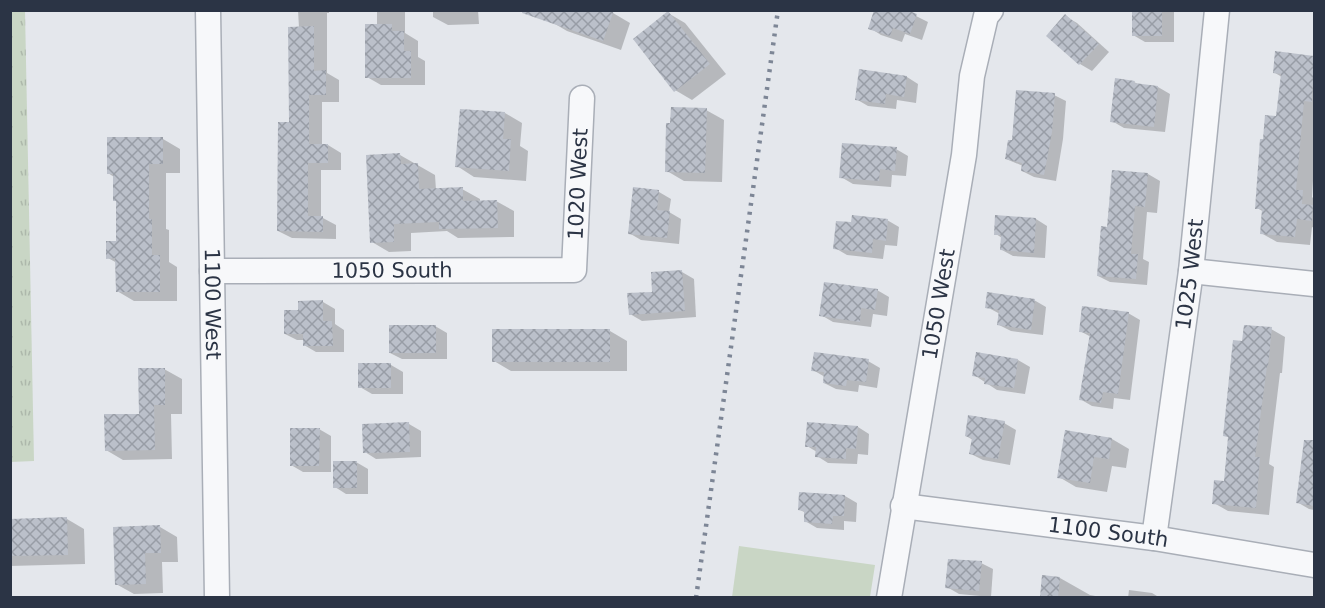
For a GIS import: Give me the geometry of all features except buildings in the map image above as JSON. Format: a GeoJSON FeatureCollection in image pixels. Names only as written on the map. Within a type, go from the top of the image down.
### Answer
{"type":"FeatureCollection","features":[{"type":"Feature","properties":{"kind":"street","name":"1100 West"},"geometry":{"type":"LineString","coordinates":[[208,10],[217,597]]}},
{"type":"Feature","properties":{"kind":"street","name":"1050 West"},"geometry":{"type":"LineString","coordinates":[[889,597],[964,155],[972,76],[986,16],[991,10]]}},
{"type":"Feature","properties":{"kind":"street","name":"1025 West"},"geometry":{"type":"LineString","coordinates":[[1154,538],[1191,271],[1216,10]]}},
{"type":"Feature","properties":{"kind":"street","name":"1020 West"},"geometry":{"type":"LineString","coordinates":[[574,270],[582,98]]}},
{"type":"Feature","properties":{"kind":"street","name":"1050 South"},"geometry":{"type":"LineString","coordinates":[[212,271],[574,270]]}},
{"type":"Feature","properties":{"kind":"street"},"geometry":{"type":"LineString","coordinates":[[1191,271],[1314,284]]}},
{"type":"Feature","properties":{"kind":"street","name":"1100 South"},"geometry":{"type":"LineString","coordinates":[[903,506],[1154,538],[1314,565]]}},
{"type":"Feature","properties":{"kind":"green space"},"geometry":{"type":"Polygon","coordinates":[[[10,11],[25,11],[34,461],[11,462],[10,11]]]}},
{"type":"Feature","properties":{"kind":"green space"},"geometry":{"type":"Polygon","coordinates":[[[739,546],[875,565],[870,597],[732,597],[739,546]]]}},
{"type":"Feature","properties":{"kind":"railway"},"geometry":{"type":"LineString","coordinates":[[696,598],[778,10]]}}]}
